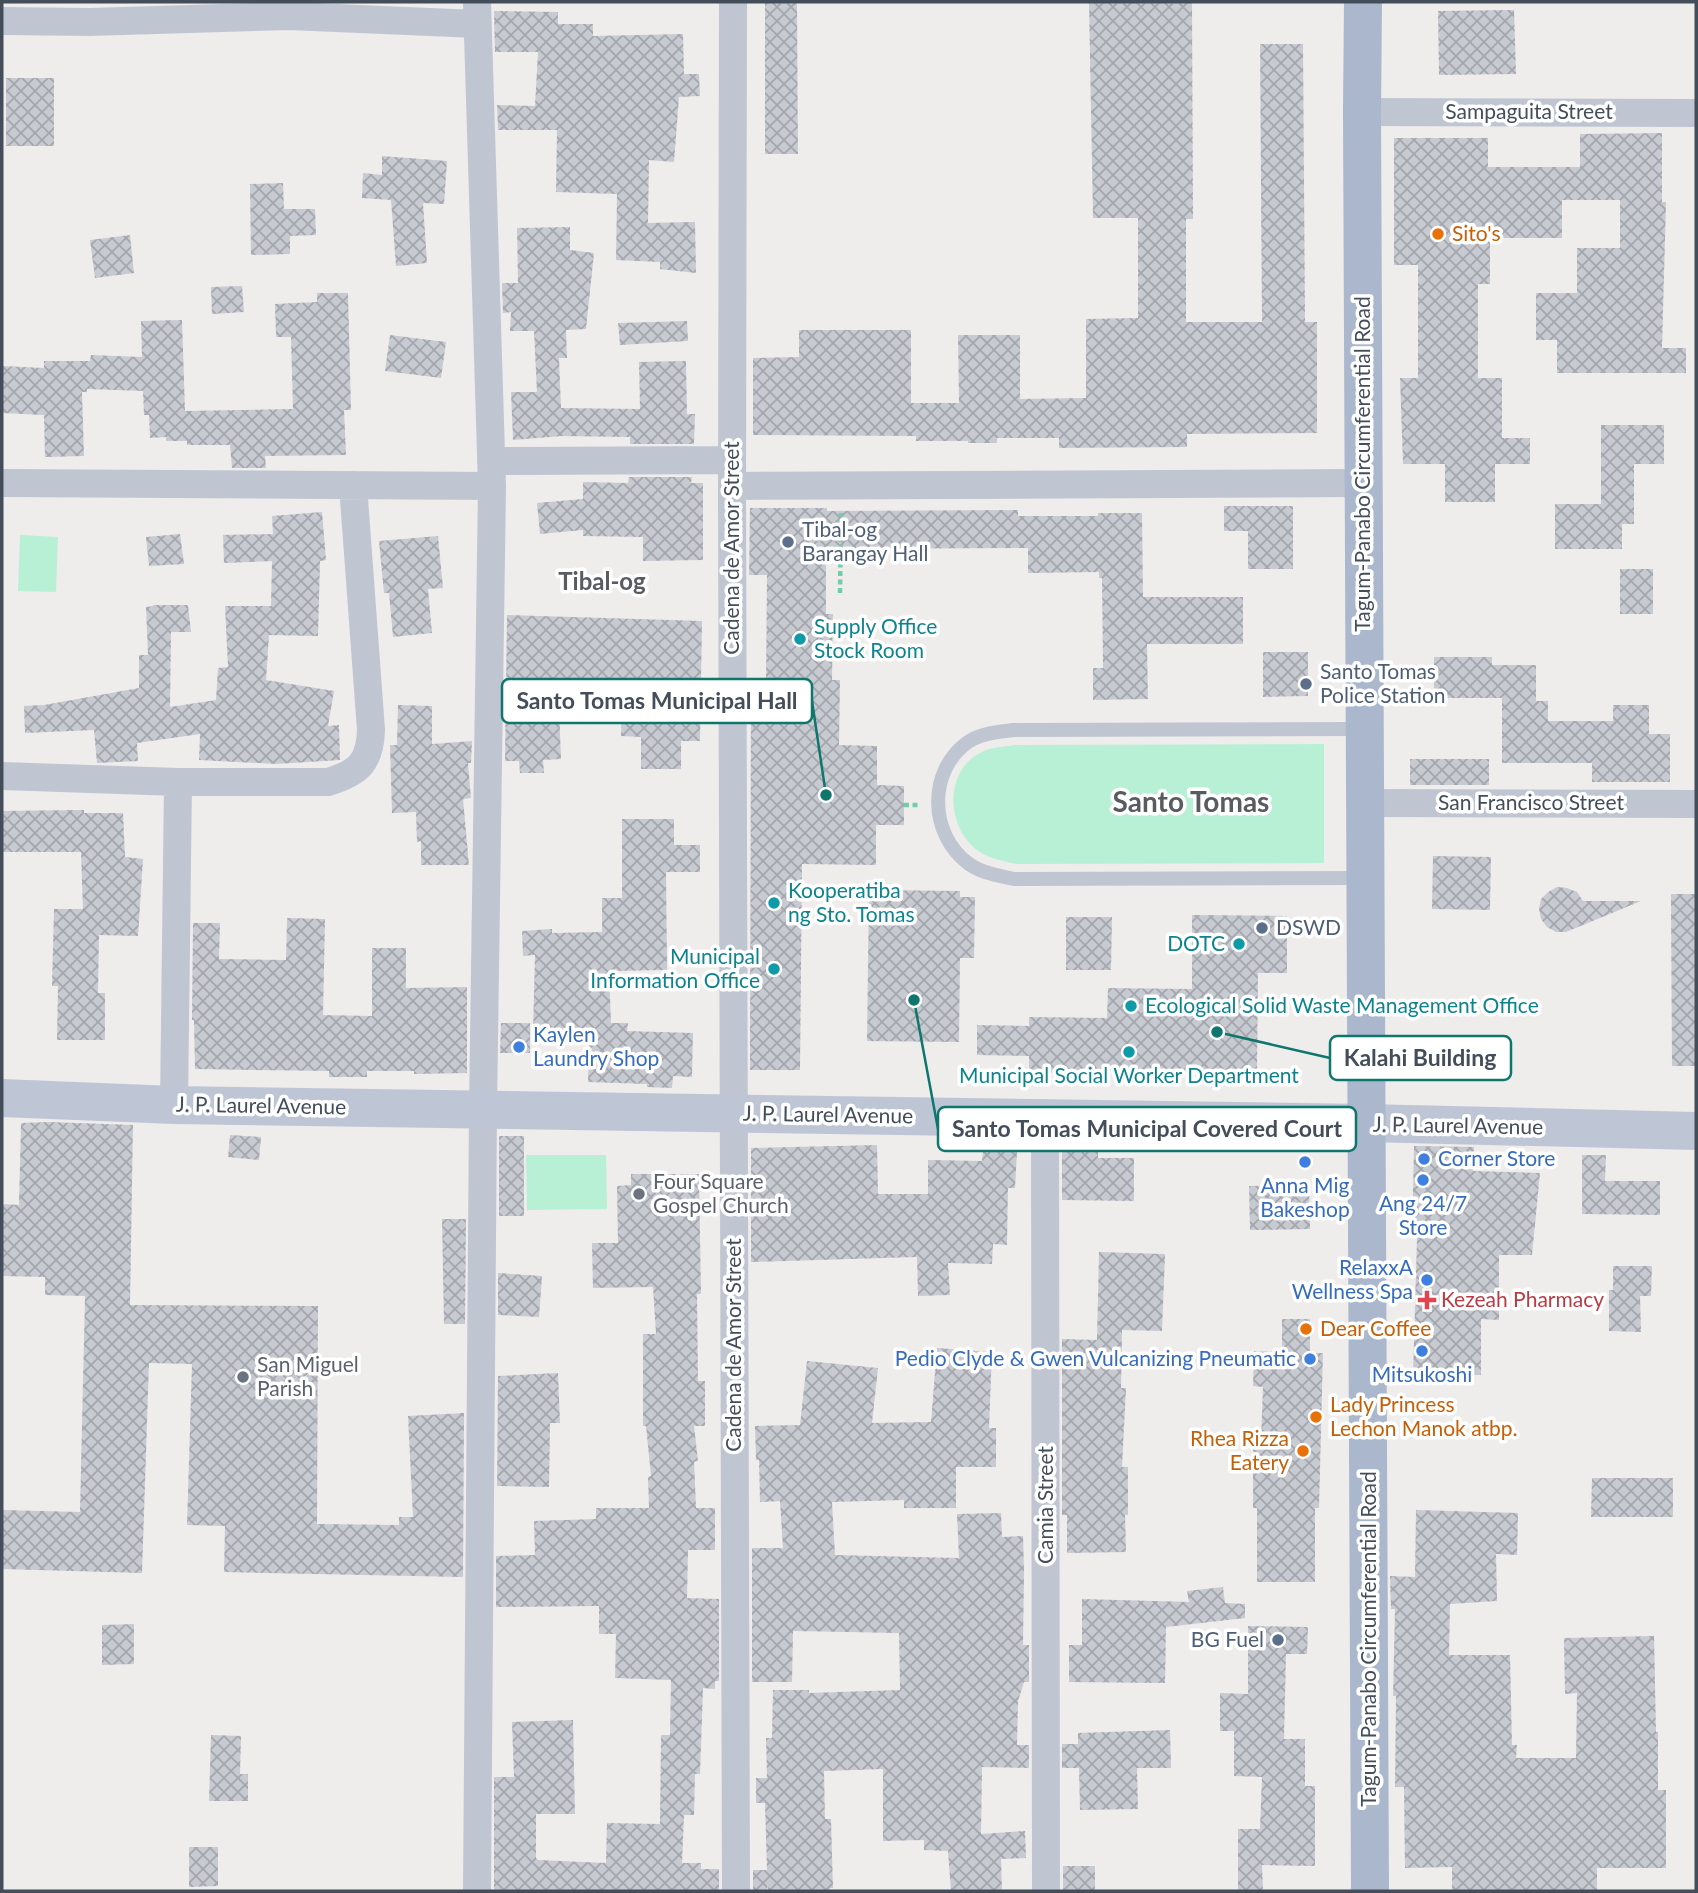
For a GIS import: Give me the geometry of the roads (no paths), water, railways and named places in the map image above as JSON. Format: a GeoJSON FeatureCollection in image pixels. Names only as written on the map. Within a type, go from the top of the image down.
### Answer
{"type":"FeatureCollection","features":[{"type":"Feature","properties":{"kind":"main road","name":"Tagum-Panabo Circumferential Road"},"geometry":{"type":"LineString","coordinates":[[1363,2],[1370,1891]]}},
{"type":"Feature","properties":{"kind":"street","name":"Cadena de Amor Street"},"geometry":{"type":"LineString","coordinates":[[733,2],[736,1891]]}},
{"type":"Feature","properties":{"kind":"street"},"geometry":{"type":"LineString","coordinates":[[2,21],[90,12],[289,9],[477,13],[492,474],[483,1109],[477,1891]]}},
{"type":"Feature","properties":{"kind":"street","name":"Sampaguita Street"},"geometry":{"type":"LineString","coordinates":[[1362,111],[1696,113]]}},
{"type":"Feature","properties":{"kind":"street"},"geometry":{"type":"LineString","coordinates":[[2,483],[353,485],[492,474],[732,473],[841,485],[1363,483]]}},
{"type":"Feature","properties":{"kind":"street"},"geometry":{"type":"LineString","coordinates":[[2,776],[178,782],[327,782],[345,777],[358,769],[371,748],[371,730],[353,485]]}},
{"type":"Feature","properties":{"kind":"street"},"geometry":{"type":"LineString","coordinates":[[174,1105],[178,782]]}},
{"type":"Feature","properties":{"kind":"street","name":"San Francisco Street"},"geometry":{"type":"LineString","coordinates":[[1365,803],[1696,804]]}},
{"type":"Feature","properties":{"kind":"street","name":"J. P. Laurel Avenue"},"geometry":{"type":"LineString","coordinates":[[2,1098],[174,1105],[1366,1123],[1696,1131]]}},
{"type":"Feature","properties":{"kind":"street","name":"Camia Street"},"geometry":{"type":"LineString","coordinates":[[1045,1118],[1046,1891]]}},
{"type":"Feature","properties":{"kind":"lane"},"geometry":{"type":"LineString","coordinates":[[1364,729],[990,732],[969,741],[951,757],[942,778],[936,805],[942,828],[952,846],[969,864],[991,874],[1015,879],[1365,878]]}},
{"type":"Feature","properties":{"kind":"place","name":"Sito's"},"geometry":{"type":"Point","coordinates":[1438,234]}},
{"type":"Feature","properties":{"kind":"place","name":"Tibal-og Barangay Hall"},"geometry":{"type":"Point","coordinates":[788,542]}},
{"type":"Feature","properties":{"kind":"place","name":"Supply Office Stock Room"},"geometry":{"type":"Point","coordinates":[800,639]}},
{"type":"Feature","properties":{"kind":"place","name":"Santo Tomas Police Station"},"geometry":{"type":"Point","coordinates":[1306,684]}},
{"type":"Feature","properties":{"kind":"place","name":"Santo Tomas Municipal Hall"},"geometry":{"type":"Point","coordinates":[826,795]}},
{"type":"Feature","properties":{"kind":"place","name":"Kooperatiba ng Sto. Tomas"},"geometry":{"type":"Point","coordinates":[774,903]}},
{"type":"Feature","properties":{"kind":"place","name":"DSWD"},"geometry":{"type":"Point","coordinates":[1262,928]}},
{"type":"Feature","properties":{"kind":"place","name":"DOTC"},"geometry":{"type":"Point","coordinates":[1239,944]}},
{"type":"Feature","properties":{"kind":"place","name":"Municipal Information Office"},"geometry":{"type":"Point","coordinates":[774,969]}},
{"type":"Feature","properties":{"kind":"place","name":"Santo Tomas Municipal Covered Court"},"geometry":{"type":"Point","coordinates":[914,1000]}},
{"type":"Feature","properties":{"kind":"place","name":"Ecological Solid Waste Management Office"},"geometry":{"type":"Point","coordinates":[1131,1006]}},
{"type":"Feature","properties":{"kind":"place","name":"Kalahi Building"},"geometry":{"type":"Point","coordinates":[1217,1032]}},
{"type":"Feature","properties":{"kind":"place","name":"Kaylen Laundry Shop"},"geometry":{"type":"Point","coordinates":[519,1047]}},
{"type":"Feature","properties":{"kind":"place","name":"Municipal Social Worker Department"},"geometry":{"type":"Point","coordinates":[1129,1052]}},
{"type":"Feature","properties":{"kind":"place","name":"Corner Store"},"geometry":{"type":"Point","coordinates":[1424,1159]}},
{"type":"Feature","properties":{"kind":"place","name":"Anna Mig Bakeshop"},"geometry":{"type":"Point","coordinates":[1305,1162]}},
{"type":"Feature","properties":{"kind":"place","name":"Ang 24/7 Store"},"geometry":{"type":"Point","coordinates":[1423,1180]}},
{"type":"Feature","properties":{"kind":"place","name":"Four Square Gospel Church"},"geometry":{"type":"Point","coordinates":[639,1194]}},
{"type":"Feature","properties":{"kind":"place","name":"RelaxxA Wellness Spa"},"geometry":{"type":"Point","coordinates":[1427,1280]}},
{"type":"Feature","properties":{"kind":"place","name":"Kezeah Pharmacy"},"geometry":{"type":"Point","coordinates":[1427,1300]}},
{"type":"Feature","properties":{"kind":"place","name":"Dear Coffee"},"geometry":{"type":"Point","coordinates":[1306,1329]}},
{"type":"Feature","properties":{"kind":"place","name":"Mitsukoshi"},"geometry":{"type":"Point","coordinates":[1422,1351]}},
{"type":"Feature","properties":{"kind":"place","name":"Pedio Clyde & Gwen Vulcanizing Pneumatic"},"geometry":{"type":"Point","coordinates":[1310,1359]}},
{"type":"Feature","properties":{"kind":"place","name":"San Miguel Parish"},"geometry":{"type":"Point","coordinates":[243,1377]}},
{"type":"Feature","properties":{"kind":"place","name":"Lady Princess Lechon Manok atbp."},"geometry":{"type":"Point","coordinates":[1316,1417]}},
{"type":"Feature","properties":{"kind":"place","name":"Rhea Rizza Eatery"},"geometry":{"type":"Point","coordinates":[1303,1451]}},
{"type":"Feature","properties":{"kind":"place","name":"BG Fuel"},"geometry":{"type":"Point","coordinates":[1278,1640]}},
{"type":"Feature","properties":{"kind":"district","name":"Tibal-og"},"geometry":{"type":"Point","coordinates":[602,582]}},
{"type":"Feature","properties":{"kind":"district","name":"Santo Tomas"},"geometry":{"type":"Point","coordinates":[1191,802]}}]}
